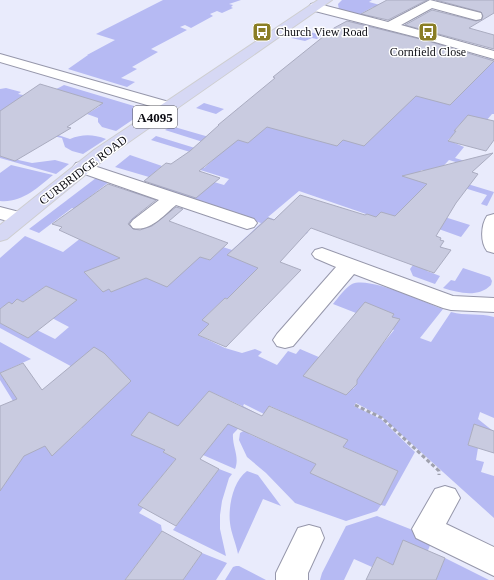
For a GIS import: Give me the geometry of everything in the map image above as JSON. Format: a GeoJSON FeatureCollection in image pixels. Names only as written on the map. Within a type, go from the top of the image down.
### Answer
{"type":"FeatureCollection","features":[{"type":"Feature","properties":{"kind":"main road","name":"CURBRIDGE ROAD"},"geometry":{"type":"LineString","coordinates":[[0,235],[82,168],[321,4]]}},
{"type":"Feature","properties":{"kind":"street"},"geometry":{"type":"LineString","coordinates":[[389,26],[433,2],[477,15]]}},
{"type":"Feature","properties":{"kind":"street"},"geometry":{"type":"LineString","coordinates":[[321,4],[389,26],[494,55]]}},
{"type":"Feature","properties":{"kind":"street"},"geometry":{"type":"LineString","coordinates":[[0,58],[170,107]]}},
{"type":"Feature","properties":{"kind":"street"},"geometry":{"type":"LineString","coordinates":[[82,168],[247,223]]}},
{"type":"Feature","properties":{"kind":"street"},"geometry":{"type":"LineString","coordinates":[[140,224],[172,198]]}},
{"type":"Feature","properties":{"kind":"street"},"geometry":{"type":"LineString","coordinates":[[0,213],[20,218]]}},
{"type":"Feature","properties":{"kind":"street"},"geometry":{"type":"LineString","coordinates":[[494,220],[492,237],[494,247]]}},
{"type":"Feature","properties":{"kind":"street"},"geometry":{"type":"LineString","coordinates":[[322,254],[451,303],[494,305]]}},
{"type":"Feature","properties":{"kind":"street"},"geometry":{"type":"LineString","coordinates":[[285,340],[350,265]]}},
{"type":"Feature","properties":{"kind":"street"},"geometry":{"type":"LineString","coordinates":[[444,498],[427,529],[494,562]]}},
{"type":"Feature","properties":{"kind":"street"},"geometry":{"type":"LineString","coordinates":[[292,580],[292,573],[309,538]]}},
{"type":"Feature","properties":{"kind":"path"},"geometry":{"type":"LineString","coordinates":[[355,405],[382,418],[439,471],[444,498]]}},
{"type":"Feature","properties":{"kind":"shaded area"},"geometry":{"type":"Polygon","coordinates":[[[163,0],[241,0],[229,4],[233,5],[231,7],[233,8],[222,13],[217,11],[210,14],[213,16],[191,28],[185,25],[180,27],[187,30],[151,49],[158,52],[132,67],[137,69],[121,78],[135,82],[127,87],[68,69],[87,55],[115,40],[96,34],[163,0]]]}},
{"type":"Feature","properties":{"kind":"shaded area"},"geometry":{"type":"Polygon","coordinates":[[[342,0],[372,0],[369,2],[387,7],[373,7],[362,13],[376,16],[372,18],[339,10],[338,4],[342,0]]]}},
{"type":"Feature","properties":{"kind":"shaded area"},"geometry":{"type":"Polygon","coordinates":[[[354,22],[397,33],[382,43],[460,82],[487,58],[494,61],[494,114],[492,114],[480,128],[461,123],[454,131],[463,133],[463,138],[452,136],[448,140],[464,147],[455,158],[475,164],[473,167],[449,160],[435,175],[422,170],[416,174],[427,184],[422,191],[420,199],[423,215],[440,246],[443,248],[427,271],[440,276],[435,284],[413,276],[410,269],[421,254],[344,239],[366,214],[299,191],[268,217],[308,232],[306,234],[280,226],[262,264],[253,273],[235,302],[225,298],[202,320],[209,324],[198,335],[225,348],[242,353],[255,349],[262,352],[258,356],[277,365],[288,351],[296,354],[300,349],[321,358],[349,389],[353,389],[357,384],[357,381],[348,377],[377,351],[394,330],[385,326],[394,314],[356,313],[333,304],[352,284],[360,282],[383,287],[443,309],[420,338],[431,342],[451,312],[494,317],[494,418],[480,412],[478,419],[493,431],[491,437],[472,431],[468,445],[478,448],[476,460],[484,462],[481,472],[494,476],[494,518],[382,417],[356,403],[354,406],[381,419],[415,452],[385,506],[381,505],[398,471],[330,441],[334,434],[270,406],[264,414],[244,404],[243,406],[254,412],[233,434],[237,460],[235,469],[203,455],[242,406],[209,391],[190,413],[170,445],[163,452],[176,459],[138,505],[143,508],[139,513],[161,525],[162,531],[125,580],[0,580],[0,478],[13,401],[0,380],[0,373],[11,390],[18,389],[26,416],[68,441],[82,428],[63,415],[78,370],[0,328],[0,323],[28,338],[37,330],[55,339],[69,327],[52,318],[70,297],[46,286],[23,302],[17,299],[12,304],[9,303],[0,309],[0,258],[25,236],[63,252],[86,234],[84,212],[72,208],[39,233],[29,229],[96,178],[109,182],[83,202],[105,210],[132,190],[151,197],[151,202],[134,215],[137,216],[126,226],[140,231],[150,223],[153,224],[141,233],[172,245],[190,228],[197,232],[178,248],[209,260],[223,247],[232,250],[261,223],[149,185],[152,183],[214,182],[224,185],[229,179],[178,163],[181,161],[204,168],[214,159],[238,108],[244,110],[354,22]]]}},
{"type":"Feature","properties":{"kind":"shaded area"},"geometry":{"type":"Polygon","coordinates":[[[300,30],[322,35],[317,39],[312,38],[305,41],[291,38],[300,30]]]}},
{"type":"Feature","properties":{"kind":"shaded area"},"geometry":{"type":"Polygon","coordinates":[[[64,85],[144,109],[144,112],[116,131],[102,127],[98,122],[98,118],[87,114],[100,106],[98,105],[0,127],[0,89],[6,88],[21,92],[18,94],[24,95],[36,95],[54,90],[64,85]]]}},
{"type":"Feature","properties":{"kind":"shaded area"},"geometry":{"type":"Polygon","coordinates":[[[204,103],[224,109],[216,114],[196,108],[204,103]]]}},
{"type":"Feature","properties":{"kind":"shaded area"},"geometry":{"type":"Polygon","coordinates":[[[171,126],[209,137],[203,142],[165,130],[171,126]]]}},
{"type":"Feature","properties":{"kind":"shaded area"},"geometry":{"type":"Polygon","coordinates":[[[55,134],[70,139],[88,135],[106,139],[83,154],[65,147],[62,138],[53,136],[55,134]]]}},
{"type":"Feature","properties":{"kind":"shaded area"},"geometry":{"type":"Polygon","coordinates":[[[156,136],[195,148],[190,152],[151,140],[156,136]]]}},
{"type":"Feature","properties":{"kind":"shaded area"},"geometry":{"type":"Polygon","coordinates":[[[130,155],[162,166],[149,177],[115,167],[130,155]]]}},
{"type":"Feature","properties":{"kind":"shaded area"},"geometry":{"type":"Polygon","coordinates":[[[0,156],[32,163],[55,160],[69,164],[56,174],[0,158],[0,156]]]}},
{"type":"Feature","properties":{"kind":"shaded area"},"geometry":{"type":"Polygon","coordinates":[[[11,165],[53,175],[29,194],[15,200],[0,201],[0,173],[11,165]]]}},
{"type":"Feature","properties":{"kind":"shaded area"},"geometry":{"type":"Polygon","coordinates":[[[461,182],[494,192],[487,206],[481,204],[487,195],[458,186],[461,182]]]}},
{"type":"Feature","properties":{"kind":"shaded area"},"geometry":{"type":"Polygon","coordinates":[[[435,214],[470,225],[461,237],[436,228],[435,214]]]}},
{"type":"Feature","properties":{"kind":"shaded area"},"geometry":{"type":"Polygon","coordinates":[[[463,268],[490,277],[492,281],[491,285],[480,292],[474,293],[462,293],[443,288],[451,280],[455,281],[463,268]]]}},
{"type":"Feature","properties":{"kind":"shaded area"},"geometry":{"type":"Polygon","coordinates":[[[0,342],[31,359],[0,373],[0,342]]]}},
{"type":"Feature","properties":{"kind":"shaded area"},"geometry":{"type":"Polygon","coordinates":[[[245,430],[249,434],[316,464],[311,472],[381,505],[377,511],[346,521],[295,503],[266,473],[247,457],[239,440],[240,433],[245,430]]]}},
{"type":"Feature","properties":{"kind":"shaded area"},"geometry":{"type":"Polygon","coordinates":[[[219,469],[232,474],[229,478],[222,501],[220,515],[220,529],[226,556],[173,530],[219,469]]]}},
{"type":"Feature","properties":{"kind":"shaded area"},"geometry":{"type":"Polygon","coordinates":[[[247,471],[258,475],[281,506],[263,499],[238,554],[231,527],[230,510],[232,495],[238,481],[247,471]]]}},
{"type":"Feature","properties":{"kind":"shaded area"},"geometry":{"type":"Polygon","coordinates":[[[377,516],[433,538],[420,570],[437,577],[445,558],[489,580],[415,580],[383,573],[388,562],[377,557],[372,567],[354,559],[344,580],[320,580],[322,573],[346,526],[377,516]]]}},
{"type":"Feature","properties":{"kind":"shaded area"},"geometry":{"type":"Polygon","coordinates":[[[202,553],[227,563],[216,580],[183,580],[202,553]]]}},
{"type":"Feature","properties":{"kind":"shaded area"},"geometry":{"type":"Polygon","coordinates":[[[239,566],[266,580],[225,580],[233,567],[239,566]]]}},
{"type":"Feature","properties":{"kind":"building"},"geometry":{"type":"Polygon","coordinates":[[[387,0],[427,0],[388,20],[361,14],[387,0]]]}},
{"type":"Feature","properties":{"kind":"building"},"geometry":{"type":"Polygon","coordinates":[[[436,0],[494,0],[494,13],[469,28],[494,35],[494,49],[405,25],[432,10],[476,21],[482,19],[483,16],[481,12],[436,0]]]}},
{"type":"Feature","properties":{"kind":"building"},"geometry":{"type":"Polygon","coordinates":[[[347,21],[428,41],[494,61],[450,105],[416,96],[364,146],[343,140],[337,146],[267,127],[248,143],[238,140],[199,171],[220,178],[196,198],[144,181],[166,163],[171,164],[190,151],[218,125],[275,78],[273,77],[334,28],[347,21]]]}},
{"type":"Feature","properties":{"kind":"building"},"geometry":{"type":"Polygon","coordinates":[[[40,84],[103,103],[67,127],[71,128],[15,161],[0,156],[0,111],[40,84]]]}},
{"type":"Feature","properties":{"kind":"building"},"geometry":{"type":"Polygon","coordinates":[[[468,115],[494,121],[494,140],[486,151],[448,141],[456,131],[454,131],[468,115]]]}},
{"type":"Feature","properties":{"kind":"building"},"geometry":{"type":"Polygon","coordinates":[[[493,153],[472,172],[478,174],[456,203],[436,236],[441,238],[440,240],[444,241],[440,247],[451,250],[434,273],[311,228],[280,262],[301,270],[226,347],[198,335],[209,324],[202,320],[225,298],[227,299],[258,268],[227,255],[268,218],[274,220],[300,195],[365,215],[367,214],[376,217],[381,212],[395,216],[427,184],[402,176],[493,153]]]}},
{"type":"Feature","properties":{"kind":"building"},"geometry":{"type":"Polygon","coordinates":[[[108,184],[156,200],[128,224],[133,229],[140,230],[152,226],[176,207],[183,209],[169,221],[228,243],[210,260],[200,257],[167,287],[146,278],[111,292],[109,289],[103,292],[84,272],[120,258],[59,230],[62,227],[52,224],[108,184]]]}},
{"type":"Feature","properties":{"kind":"building"},"geometry":{"type":"Polygon","coordinates":[[[46,286],[77,300],[28,338],[0,323],[0,309],[9,302],[12,304],[17,299],[23,302],[46,286]]]}},
{"type":"Feature","properties":{"kind":"building"},"geometry":{"type":"Polygon","coordinates":[[[365,302],[394,314],[392,317],[400,319],[357,380],[357,384],[346,395],[303,376],[365,302]]]}},
{"type":"Feature","properties":{"kind":"building"},"geometry":{"type":"Polygon","coordinates":[[[94,347],[104,353],[131,381],[52,456],[45,446],[24,456],[0,491],[0,406],[17,399],[0,373],[23,363],[42,390],[94,347]]]}},
{"type":"Feature","properties":{"kind":"building"},"geometry":{"type":"Polygon","coordinates":[[[209,391],[262,416],[269,406],[348,440],[343,447],[398,471],[381,505],[310,473],[316,464],[228,424],[200,459],[219,469],[176,526],[138,505],[176,459],[163,452],[165,450],[131,435],[149,412],[178,426],[209,391]]]}},
{"type":"Feature","properties":{"kind":"building"},"geometry":{"type":"Polygon","coordinates":[[[474,424],[494,431],[494,453],[468,445],[474,424]]]}},
{"type":"Feature","properties":{"kind":"building"},"geometry":{"type":"Polygon","coordinates":[[[162,531],[202,553],[183,580],[125,580],[162,531]]]}},
{"type":"Feature","properties":{"kind":"building"},"geometry":{"type":"Polygon","coordinates":[[[403,540],[445,558],[436,580],[366,580],[377,557],[393,565],[403,540]]]}},
{"type":"Feature","properties":{"kind":"place","name":"Church View Road"},"geometry":{"type":"Point","coordinates":[262,32]}},
{"type":"Feature","properties":{"kind":"place","name":"Cornfield Close"},"geometry":{"type":"Point","coordinates":[428,32]}}]}
